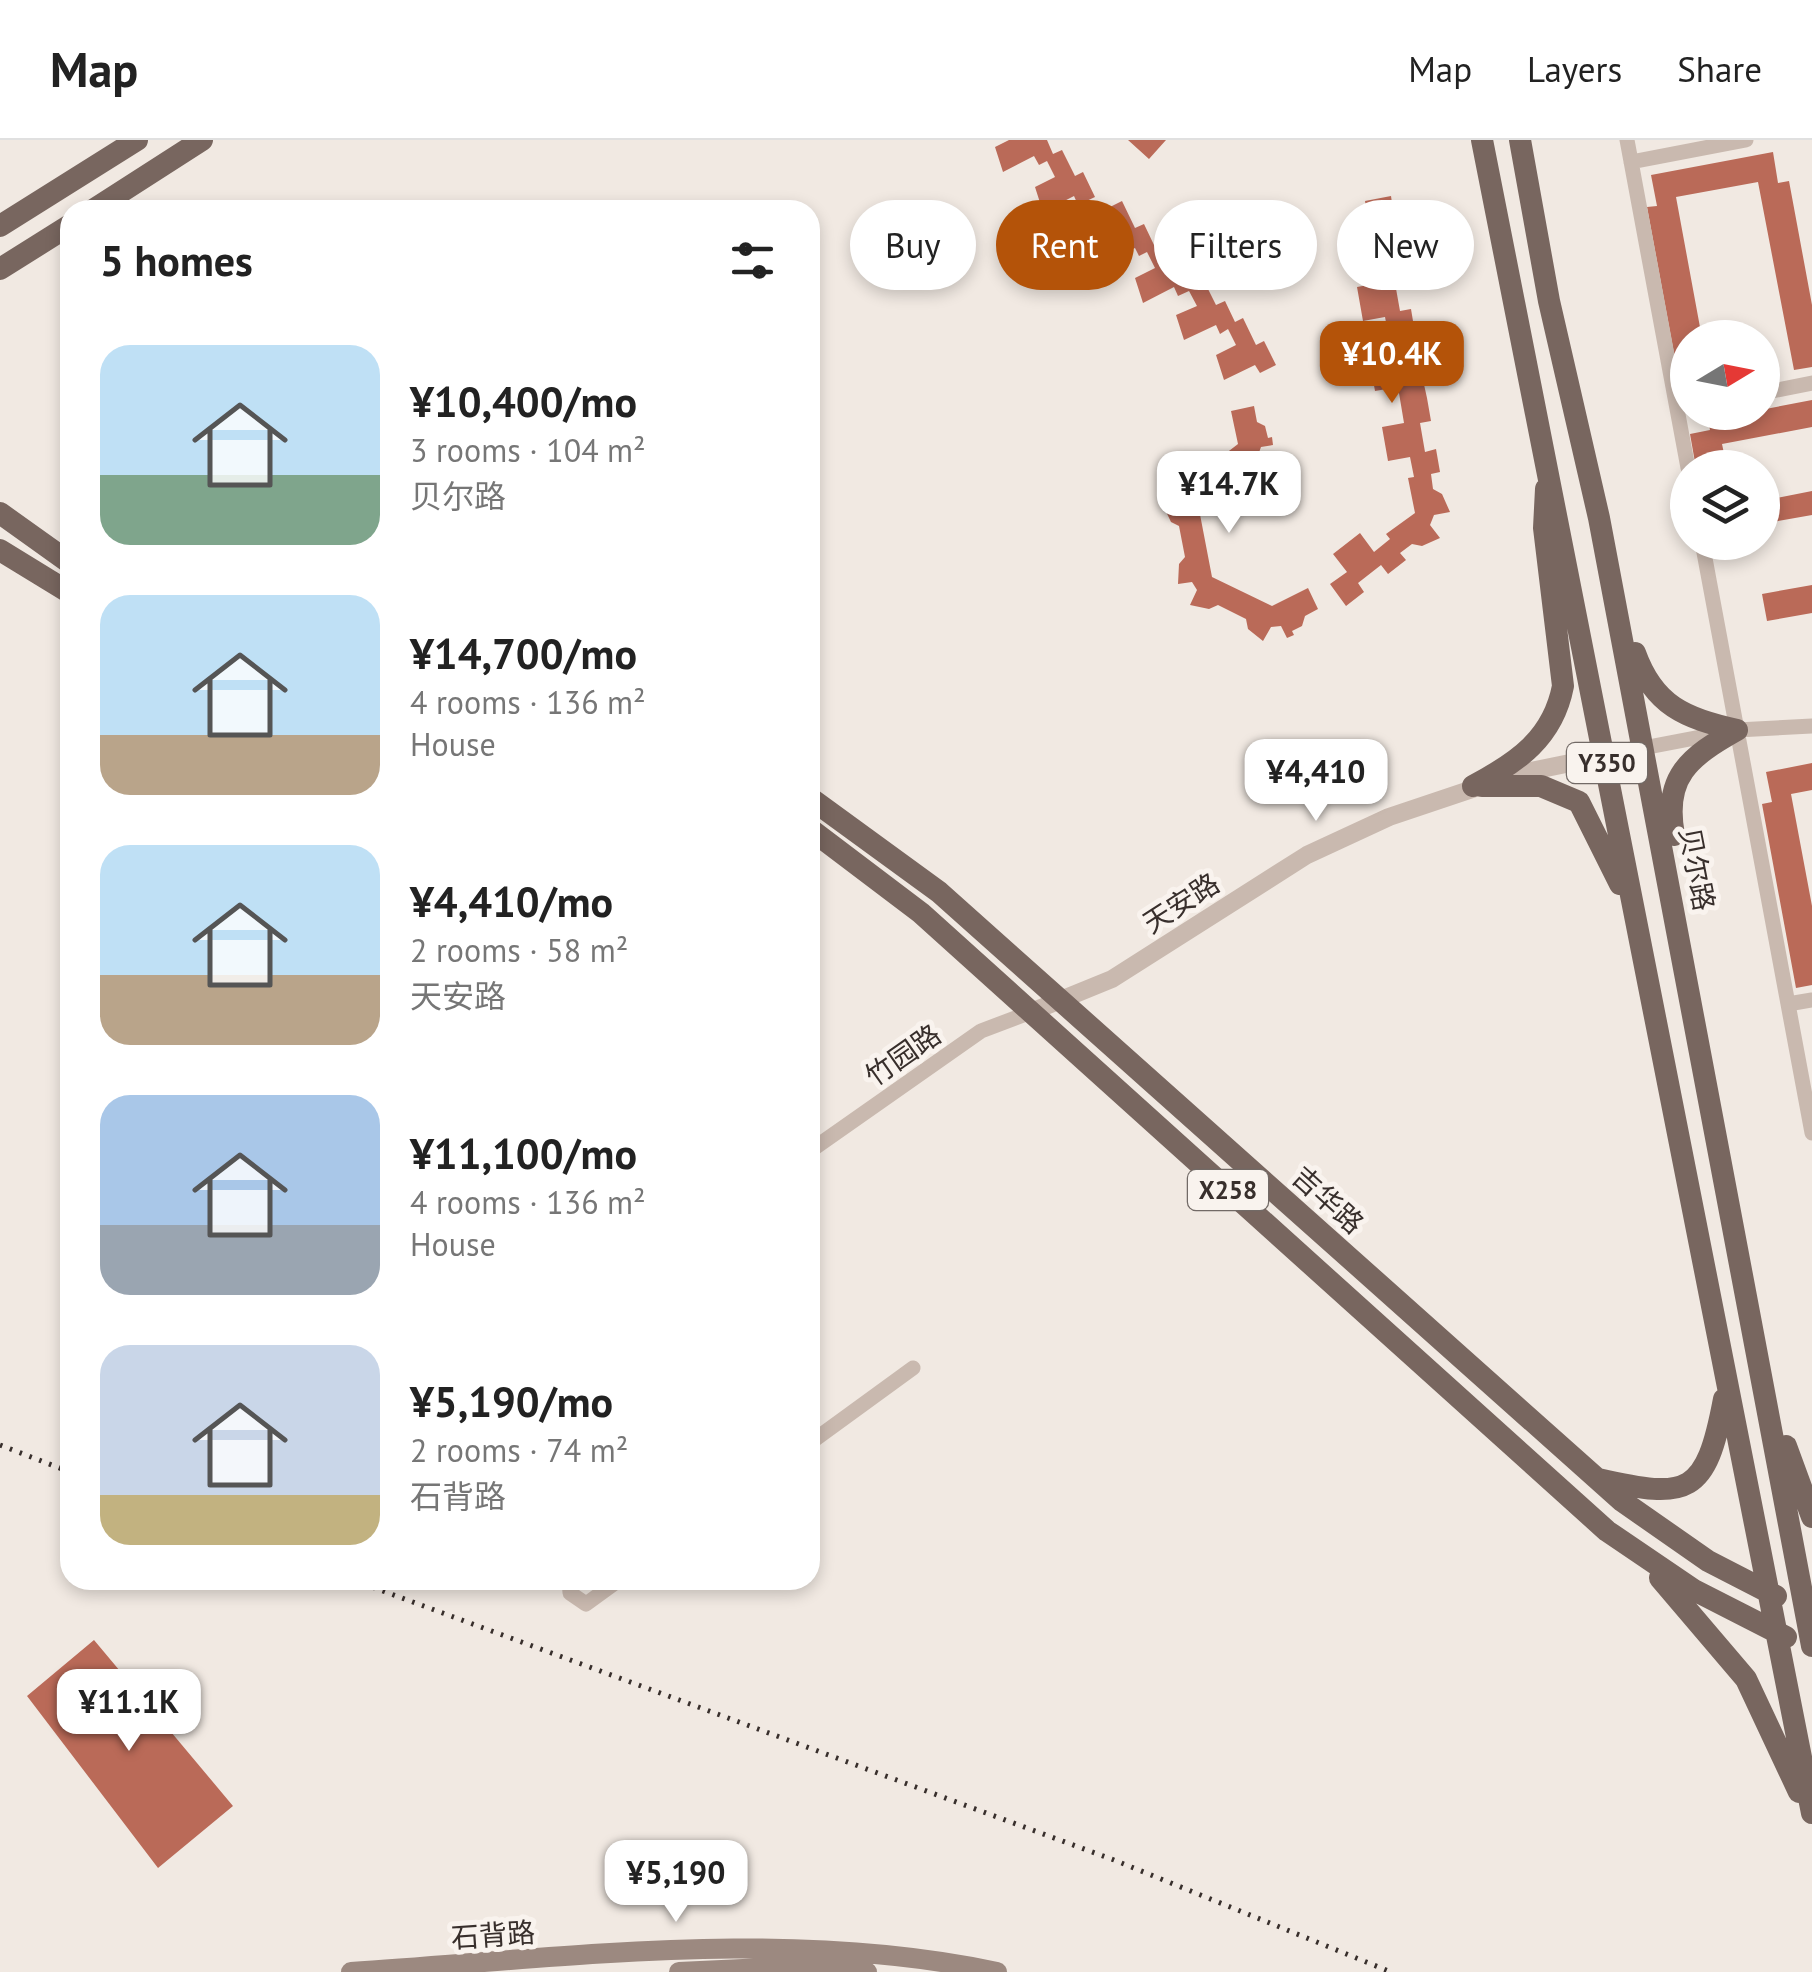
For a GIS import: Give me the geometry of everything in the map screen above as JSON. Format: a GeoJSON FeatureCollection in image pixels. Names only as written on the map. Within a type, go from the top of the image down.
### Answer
{"type":"FeatureCollection","features":[{"type":"Feature","properties":{"kind":"main road"},"geometry":{"type":"LineString","coordinates":[[3,223],[136,140]]}},
{"type":"Feature","properties":{"kind":"main road"},"geometry":{"type":"LineString","coordinates":[[109,200],[202,140]]}},
{"type":"Feature","properties":{"kind":"main road","name":"Y350"},"geometry":{"type":"LineString","coordinates":[[1482,140],[1770,1594]]}},
{"type":"Feature","properties":{"kind":"main road","name":"贝尔路"},"geometry":{"type":"LineString","coordinates":[[1520,140],[1549,301],[1611,581],[1809,1612]]}},
{"type":"Feature","properties":{"kind":"main road"},"geometry":{"type":"LineString","coordinates":[[0,269],[60,230]]}},
{"type":"Feature","properties":{"kind":"main road"},"geometry":{"type":"LineString","coordinates":[[1473,786],[1530,750],[1558,710],[1563,686],[1544,528],[1547,461]]}},
{"type":"Feature","properties":{"kind":"main road"},"geometry":{"type":"LineString","coordinates":[[0,513],[60,556]]}},
{"type":"Feature","properties":{"kind":"main road"},"geometry":{"type":"LineString","coordinates":[[0,550],[60,587]]}},
{"type":"Feature","properties":{"kind":"main road"},"geometry":{"type":"LineString","coordinates":[[1611,581],[1651,691],[1702,722],[1737,730]]}},
{"type":"Feature","properties":{"kind":"main road"},"geometry":{"type":"LineString","coordinates":[[1700,1046],[1698,953],[1670,812],[1671,789],[1692,760],[1737,730]]}},
{"type":"Feature","properties":{"kind":"main road"},"geometry":{"type":"LineString","coordinates":[[1473,786],[1542,786],[1580,802],[1638,928]]}},
{"type":"Feature","properties":{"kind":"main road","name":"吉华路"},"geometry":{"type":"LineString","coordinates":[[820,805],[903,862],[1595,1478],[1678,1542],[1809,1612]]}},
{"type":"Feature","properties":{"kind":"main road","name":"X258"},"geometry":{"type":"LineString","coordinates":[[820,836],[910,903],[1574,1503],[1642,1556],[1746,1678],[1812,1821]]}},
{"type":"Feature","properties":{"kind":"main road"},"geometry":{"type":"LineString","coordinates":[[1763,1382],[1812,1518]]}},
{"type":"Feature","properties":{"kind":"main road"},"geometry":{"type":"LineString","coordinates":[[1595,1478],[1652,1491],[1691,1482],[1715,1450],[1727,1386]]}},
{"type":"Feature","properties":{"kind":"main road"},"geometry":{"type":"LineString","coordinates":[[1642,1556],[1721,1606],[1812,1647],[1809,1612]]}},
{"type":"Feature","properties":{"kind":"main road"},"geometry":{"type":"LineString","coordinates":[[1770,1594],[1812,1813]]}},
{"type":"Feature","properties":{"kind":"main road","name":"石背路"},"geometry":{"type":"LineString","coordinates":[[351,1972],[787,1946],[863,1950],[997,1972]]}},
{"type":"Feature","properties":{"kind":"main road"},"geometry":{"type":"LineString","coordinates":[[679,1972],[787,1968],[867,1972]]}},
{"type":"Feature","properties":{"kind":"street"},"geometry":{"type":"LineString","coordinates":[[1626,140],[1670,351]]}},
{"type":"Feature","properties":{"kind":"street"},"geometry":{"type":"LineString","coordinates":[[1630,162],[1746,140]]}},
{"type":"Feature","properties":{"kind":"street"},"geometry":{"type":"LineString","coordinates":[[1780,390],[1812,384]]}},
{"type":"Feature","properties":{"kind":"street"},"geometry":{"type":"LineString","coordinates":[[1705,560],[1812,1133]]}},
{"type":"Feature","properties":{"kind":"street"},"geometry":{"type":"LineString","coordinates":[[1643,748],[1737,730],[1812,726]]}},
{"type":"Feature","properties":{"kind":"street","name":"天安路"},"geometry":{"type":"LineString","coordinates":[[1030,1012],[1112,980],[1307,855],[1388,817],[1473,786],[1643,748]]}},
{"type":"Feature","properties":{"kind":"street"},"geometry":{"type":"LineString","coordinates":[[1788,1004],[1812,1000]]}},
{"type":"Feature","properties":{"kind":"street","name":"竹园路"},"geometry":{"type":"LineString","coordinates":[[820,1144],[981,1031],[1030,1012]]}},
{"type":"Feature","properties":{"kind":"street"},"geometry":{"type":"LineString","coordinates":[[820,1436],[914,1368]]}},
{"type":"Feature","properties":{"kind":"street"},"geometry":{"type":"LineString","coordinates":[[570,1590],[586,1604],[605,1590]]}},
{"type":"Feature","properties":{"kind":"building"},"geometry":{"type":"Polygon","coordinates":[[[1009,140],[1047,140],[1053,154],[1062,150],[1075,176],[1083,172],[1095,197],[1039,200],[1035,187],[1055,177],[1047,161],[1039,165],[1034,156],[1003,172],[995,147],[1009,140]]]}},
{"type":"Feature","properties":{"kind":"building"},"geometry":{"type":"Polygon","coordinates":[[[1128,140],[1166,140],[1149,159],[1128,140]]]}},
{"type":"Feature","properties":{"kind":"building"},"geometry":{"type":"Polygon","coordinates":[[[1773,152],[1778,183],[1789,181],[1812,305],[1812,367],[1794,370],[1758,182],[1676,197],[1699,320],[1670,320],[1670,331],[1647,207],[1657,206],[1651,175],[1773,152]]]}},
{"type":"Feature","properties":{"kind":"building"},"geometry":{"type":"Polygon","coordinates":[[[1144,224],[1154,245],[1154,266],[1147,252],[1139,256],[1134,226],[1144,224]]]}},
{"type":"Feature","properties":{"kind":"building"},"geometry":{"type":"Polygon","coordinates":[[[1154,268],[1154,290],[1168,290],[1143,303],[1135,278],[1154,268]]]}},
{"type":"Feature","properties":{"kind":"building"},"geometry":{"type":"Polygon","coordinates":[[[1175,290],[1208,290],[1216,305],[1225,301],[1235,322],[1243,318],[1256,345],[1264,341],[1276,365],[1260,373],[1255,365],[1224,380],[1216,355],[1236,345],[1228,329],[1220,334],[1216,325],[1184,340],[1176,315],[1197,306],[1189,291],[1178,296],[1175,290]]]}},
{"type":"Feature","properties":{"kind":"building"},"geometry":{"type":"Polygon","coordinates":[[[1358,290],[1396,290],[1400,311],[1411,309],[1418,351],[1408,353],[1413,382],[1423,380],[1431,421],[1420,423],[1425,452],[1436,449],[1440,472],[1431,474],[1433,489],[1442,494],[1450,512],[1434,515],[1430,525],[1440,538],[1422,546],[1412,544],[1400,553],[1406,560],[1388,574],[1381,565],[1358,583],[1364,592],[1346,606],[1330,584],[1347,572],[1333,554],[1360,533],[1374,552],[1390,539],[1386,534],[1415,513],[1408,478],[1414,477],[1410,457],[1388,461],[1382,427],[1404,423],[1398,387],[1375,391],[1369,358],[1392,353],[1385,317],[1363,321],[1358,290]]]}},
{"type":"Feature","properties":{"kind":"building"},"geometry":{"type":"Polygon","coordinates":[[[1812,400],[1812,427],[1722,444],[1723,450],[1693,450],[1690,434],[1710,430],[1780,430],[1780,406],[1812,400]]]}},
{"type":"Feature","properties":{"kind":"building"},"geometry":{"type":"Polygon","coordinates":[[[1254,406],[1257,422],[1265,426],[1268,438],[1272,437],[1273,445],[1261,447],[1257,458],[1265,468],[1247,476],[1237,474],[1198,504],[1212,577],[1272,606],[1308,588],[1318,609],[1305,616],[1302,626],[1292,631],[1294,635],[1287,638],[1281,626],[1271,627],[1263,641],[1248,629],[1246,619],[1218,605],[1209,609],[1190,605],[1197,590],[1192,582],[1178,584],[1179,564],[1185,557],[1179,526],[1171,522],[1162,503],[1175,501],[1179,490],[1171,480],[1189,472],[1199,474],[1238,444],[1231,411],[1254,406]]]}},
{"type":"Feature","properties":{"kind":"building"},"geometry":{"type":"Polygon","coordinates":[[[1812,491],[1812,515],[1780,521],[1780,497],[1812,491]]]}},
{"type":"Feature","properties":{"kind":"building"},"geometry":{"type":"Polygon","coordinates":[[[1812,585],[1812,613],[1767,621],[1762,594],[1812,585]]]}},
{"type":"Feature","properties":{"kind":"building"},"geometry":{"type":"Polygon","coordinates":[[[1812,763],[1812,790],[1791,794],[1812,906],[1812,985],[1796,988],[1762,804],[1772,802],[1766,772],[1812,763]]]}},
{"type":"Feature","properties":{"kind":"building"},"geometry":{"type":"Polygon","coordinates":[[[94,1640],[233,1806],[158,1868],[27,1696],[94,1640]]]}},
{"type":"Feature","properties":{"kind":"railway"},"geometry":{"type":"LineString","coordinates":[[0,1445],[60,1468]]}},
{"type":"Feature","properties":{"kind":"railway"},"geometry":{"type":"LineString","coordinates":[[380,1590],[1114,1860],[1391,1972]]}}]}
